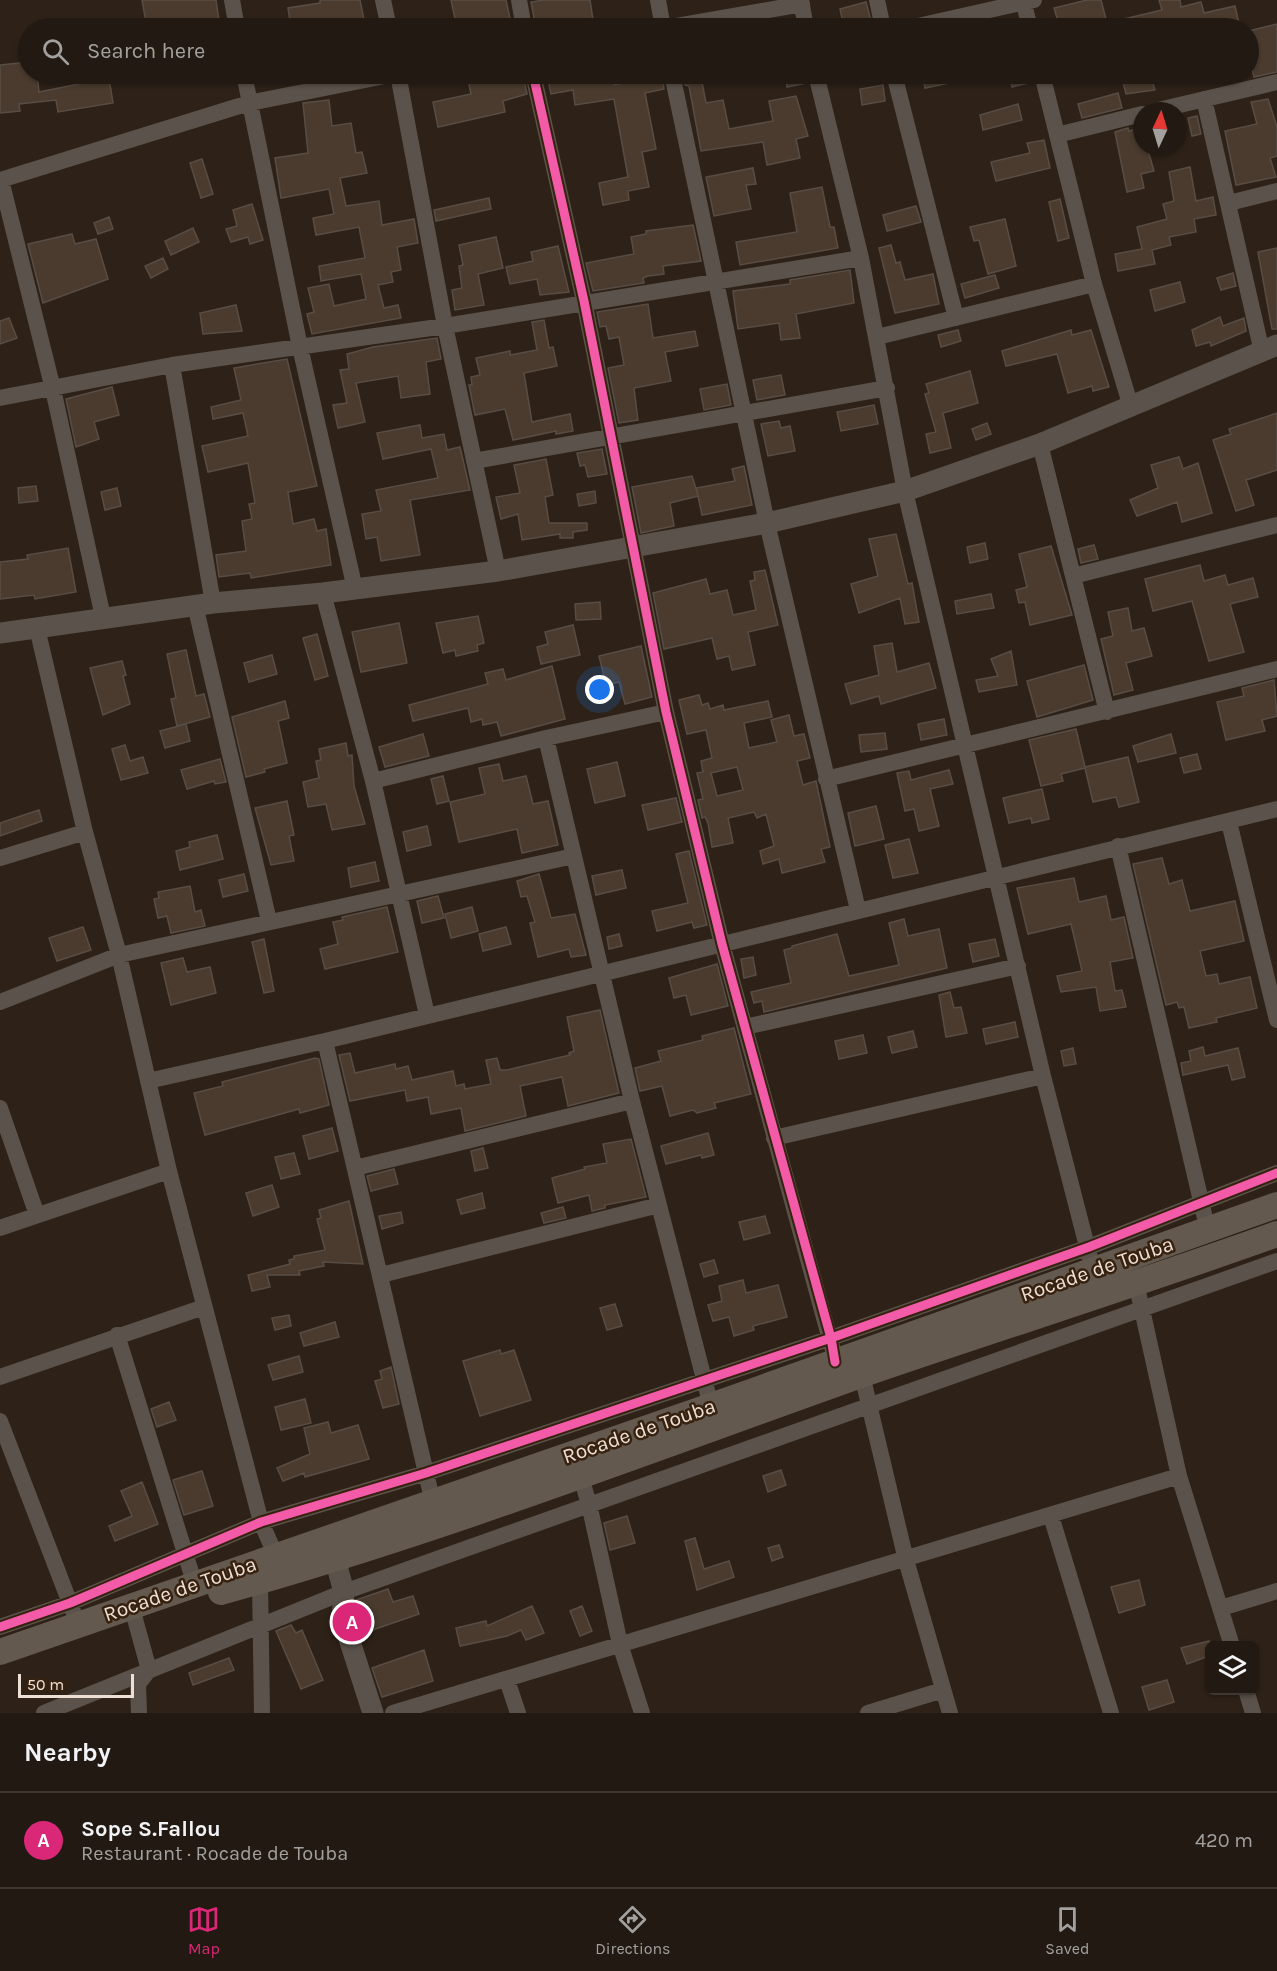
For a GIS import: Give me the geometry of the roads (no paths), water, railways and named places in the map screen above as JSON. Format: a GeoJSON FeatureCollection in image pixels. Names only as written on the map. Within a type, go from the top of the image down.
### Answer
{"type":"FeatureCollection","features":[{"type":"Feature","properties":{"kind":"main road","name":"Rocade de Touba"},"geometry":{"type":"LineString","coordinates":[[0,1652],[73,1614],[195,1585],[711,1406],[833,1350],[1090,1259],[1208,1231],[1277,1205]]}},
{"type":"Feature","properties":{"kind":"main road","name":"Rocade de Touba"},"geometry":{"type":"LineString","coordinates":[[0,1668],[135,1619],[335,1559],[861,1375],[1138,1295],[1276,1237]]}},
{"type":"Feature","properties":{"kind":"street"},"geometry":{"type":"LineString","coordinates":[[232,0],[235,18]]}},
{"type":"Feature","properties":{"kind":"street"},"geometry":{"type":"LineString","coordinates":[[383,0],[387,18]]}},
{"type":"Feature","properties":{"kind":"street"},"geometry":{"type":"LineString","coordinates":[[519,0],[522,18]]}},
{"type":"Feature","properties":{"kind":"street"},"geometry":{"type":"LineString","coordinates":[[658,0],[662,18]]}},
{"type":"Feature","properties":{"kind":"street"},"geometry":{"type":"LineString","coordinates":[[877,0],[881,18]]}},
{"type":"Feature","properties":{"kind":"street"},"geometry":{"type":"LineString","coordinates":[[953,18],[1027,1],[1029,18]]}},
{"type":"Feature","properties":{"kind":"street"},"geometry":{"type":"LineString","coordinates":[[717,18],[801,2],[804,18]]}},
{"type":"Feature","properties":{"kind":"street"},"geometry":{"type":"LineString","coordinates":[[1187,103],[1277,82]]}},
{"type":"Feature","properties":{"kind":"street"},"geometry":{"type":"LineString","coordinates":[[246,84],[300,347],[355,589]]}},
{"type":"Feature","properties":{"kind":"street"},"geometry":{"type":"LineString","coordinates":[[103,617],[53,389],[0,180],[249,103],[346,84]]}},
{"type":"Feature","properties":{"kind":"street"},"geometry":{"type":"LineString","coordinates":[[399,84],[445,326],[498,571]]}},
{"type":"Feature","properties":{"kind":"street"},"geometry":{"type":"LineString","coordinates":[[0,1627],[73,1614],[187,1555],[261,1522],[426,1473],[703,1379],[833,1350],[722,944],[666,712],[584,301],[536,84]]}},
{"type":"Feature","properties":{"kind":"street"},"geometry":{"type":"LineString","coordinates":[[674,84],[767,523],[858,910]]}},
{"type":"Feature","properties":{"kind":"street"},"geometry":{"type":"LineString","coordinates":[[818,84],[861,258],[905,490],[1043,1076],[1090,1259],[1202,1202],[1277,1173]]}},
{"type":"Feature","properties":{"kind":"street"},"geometry":{"type":"LineString","coordinates":[[897,84],[956,318]]}},
{"type":"Feature","properties":{"kind":"street"},"geometry":{"type":"LineString","coordinates":[[1044,84],[1094,284],[1131,407]]}},
{"type":"Feature","properties":{"kind":"street"},"geometry":{"type":"LineString","coordinates":[[0,633],[204,604],[323,593],[498,571],[767,523],[905,490],[1040,444],[1270,348],[1229,203],[1204,99]]}},
{"type":"Feature","properties":{"kind":"street"},"geometry":{"type":"LineString","coordinates":[[1057,135],[1133,116]]}},
{"type":"Feature","properties":{"kind":"street"},"geometry":{"type":"LineString","coordinates":[[1229,203],[1277,191]]}},
{"type":"Feature","properties":{"kind":"street"},"geometry":{"type":"LineString","coordinates":[[0,398],[172,365],[445,326],[584,301],[861,258]]}},
{"type":"Feature","properties":{"kind":"street"},"geometry":{"type":"LineString","coordinates":[[877,337],[1094,284]]}},
{"type":"Feature","properties":{"kind":"street"},"geometry":{"type":"LineString","coordinates":[[172,365],[204,604],[269,921]]}},
{"type":"Feature","properties":{"kind":"street"},"geometry":{"type":"LineString","coordinates":[[474,461],[609,435],[887,388]]}},
{"type":"Feature","properties":{"kind":"street"},"geometry":{"type":"LineString","coordinates":[[1040,444],[1107,712]]}},
{"type":"Feature","properties":{"kind":"street"},"geometry":{"type":"LineString","coordinates":[[1073,576],[1277,525]]}},
{"type":"Feature","properties":{"kind":"street"},"geometry":{"type":"LineString","coordinates":[[323,593],[373,781],[427,1015]]}},
{"type":"Feature","properties":{"kind":"street"},"geometry":{"type":"LineString","coordinates":[[37,628],[85,832],[119,955],[169,1171],[204,1307],[261,1522],[276,1556]]}},
{"type":"Feature","properties":{"kind":"street"},"geometry":{"type":"LineString","coordinates":[[826,779],[1277,669]]}},
{"type":"Feature","properties":{"kind":"street"},"geometry":{"type":"LineString","coordinates":[[373,781],[546,738],[666,712]]}},
{"type":"Feature","properties":{"kind":"street"},"geometry":{"type":"LineString","coordinates":[[546,738],[633,1101],[711,1406]]}},
{"type":"Feature","properties":{"kind":"street"},"geometry":{"type":"LineString","coordinates":[[148,1081],[325,1041],[603,971],[1277,809]]}},
{"type":"Feature","properties":{"kind":"street"},"geometry":{"type":"LineString","coordinates":[[1229,822],[1277,1020]]}},
{"type":"Feature","properties":{"kind":"street"},"geometry":{"type":"LineString","coordinates":[[0,858],[85,832]]}},
{"type":"Feature","properties":{"kind":"street"},"geometry":{"type":"LineString","coordinates":[[1118,846],[1208,1231]]}},
{"type":"Feature","properties":{"kind":"street"},"geometry":{"type":"LineString","coordinates":[[0,1002],[119,955],[574,856]]}},
{"type":"Feature","properties":{"kind":"street"},"geometry":{"type":"LineString","coordinates":[[746,1027],[1018,966]]}},
{"type":"Feature","properties":{"kind":"street"},"geometry":{"type":"LineString","coordinates":[[325,1041],[433,1503]]}},
{"type":"Feature","properties":{"kind":"street"},"geometry":{"type":"LineString","coordinates":[[774,1138],[1043,1076]]}},
{"type":"Feature","properties":{"kind":"street"},"geometry":{"type":"LineString","coordinates":[[355,1168],[633,1101]]}},
{"type":"Feature","properties":{"kind":"street"},"geometry":{"type":"LineString","coordinates":[[0,1108],[37,1215]]}},
{"type":"Feature","properties":{"kind":"street"},"geometry":{"type":"LineString","coordinates":[[0,1228],[169,1171]]}},
{"type":"Feature","properties":{"kind":"street"},"geometry":{"type":"LineString","coordinates":[[381,1275],[659,1205]]}},
{"type":"Feature","properties":{"kind":"street"},"geometry":{"type":"LineString","coordinates":[[44,1713],[262,1622],[867,1407],[1138,1295],[1277,1261]]}},
{"type":"Feature","properties":{"kind":"street"},"geometry":{"type":"LineString","coordinates":[[1138,1295],[1179,1476],[1231,1641]]}},
{"type":"Feature","properties":{"kind":"street"},"geometry":{"type":"LineString","coordinates":[[0,1377],[204,1307]]}},
{"type":"Feature","properties":{"kind":"street"},"geometry":{"type":"LineString","coordinates":[[117,1335],[195,1585]]}},
{"type":"Feature","properties":{"kind":"street"},"geometry":{"type":"LineString","coordinates":[[861,1375],[906,1560],[950,1713]]}},
{"type":"Feature","properties":{"kind":"street"},"geometry":{"type":"LineString","coordinates":[[0,1421],[5,1449],[73,1614]]}},
{"type":"Feature","properties":{"kind":"street"},"geometry":{"type":"LineString","coordinates":[[580,1474],[589,1504],[620,1644],[642,1713]]}},
{"type":"Feature","properties":{"kind":"street"},"geometry":{"type":"LineString","coordinates":[[393,1713],[1179,1476]]}},
{"type":"Feature","properties":{"kind":"street"},"geometry":{"type":"LineString","coordinates":[[1051,1516],[1111,1713]]}},
{"type":"Feature","properties":{"kind":"street"},"geometry":{"type":"LineString","coordinates":[[335,1559],[344,1592],[342,1617],[372,1713]]}},
{"type":"Feature","properties":{"kind":"street"},"geometry":{"type":"LineString","coordinates":[[260,1581],[262,1713]]}},
{"type":"Feature","properties":{"kind":"street"},"geometry":{"type":"LineString","coordinates":[[1221,1608],[1277,1591]]}},
{"type":"Feature","properties":{"kind":"street"},"geometry":{"type":"LineString","coordinates":[[135,1619],[150,1670]]}},
{"type":"Feature","properties":{"kind":"street"},"geometry":{"type":"LineString","coordinates":[[139,1713],[138,1684],[150,1670]]}},
{"type":"Feature","properties":{"kind":"street"},"geometry":{"type":"LineString","coordinates":[[507,1680],[518,1713]]}},
{"type":"Feature","properties":{"kind":"street"},"geometry":{"type":"LineString","coordinates":[[868,1713],[943,1690]]}},
{"type":"Feature","properties":{"kind":"street"},"geometry":{"type":"LineString","coordinates":[[1248,1695],[1253,1713]]}},
{"type":"Feature","properties":{"kind":"place","name":"Sope S.Fallou"},"geometry":{"type":"Point","coordinates":[352,1622]}}]}
